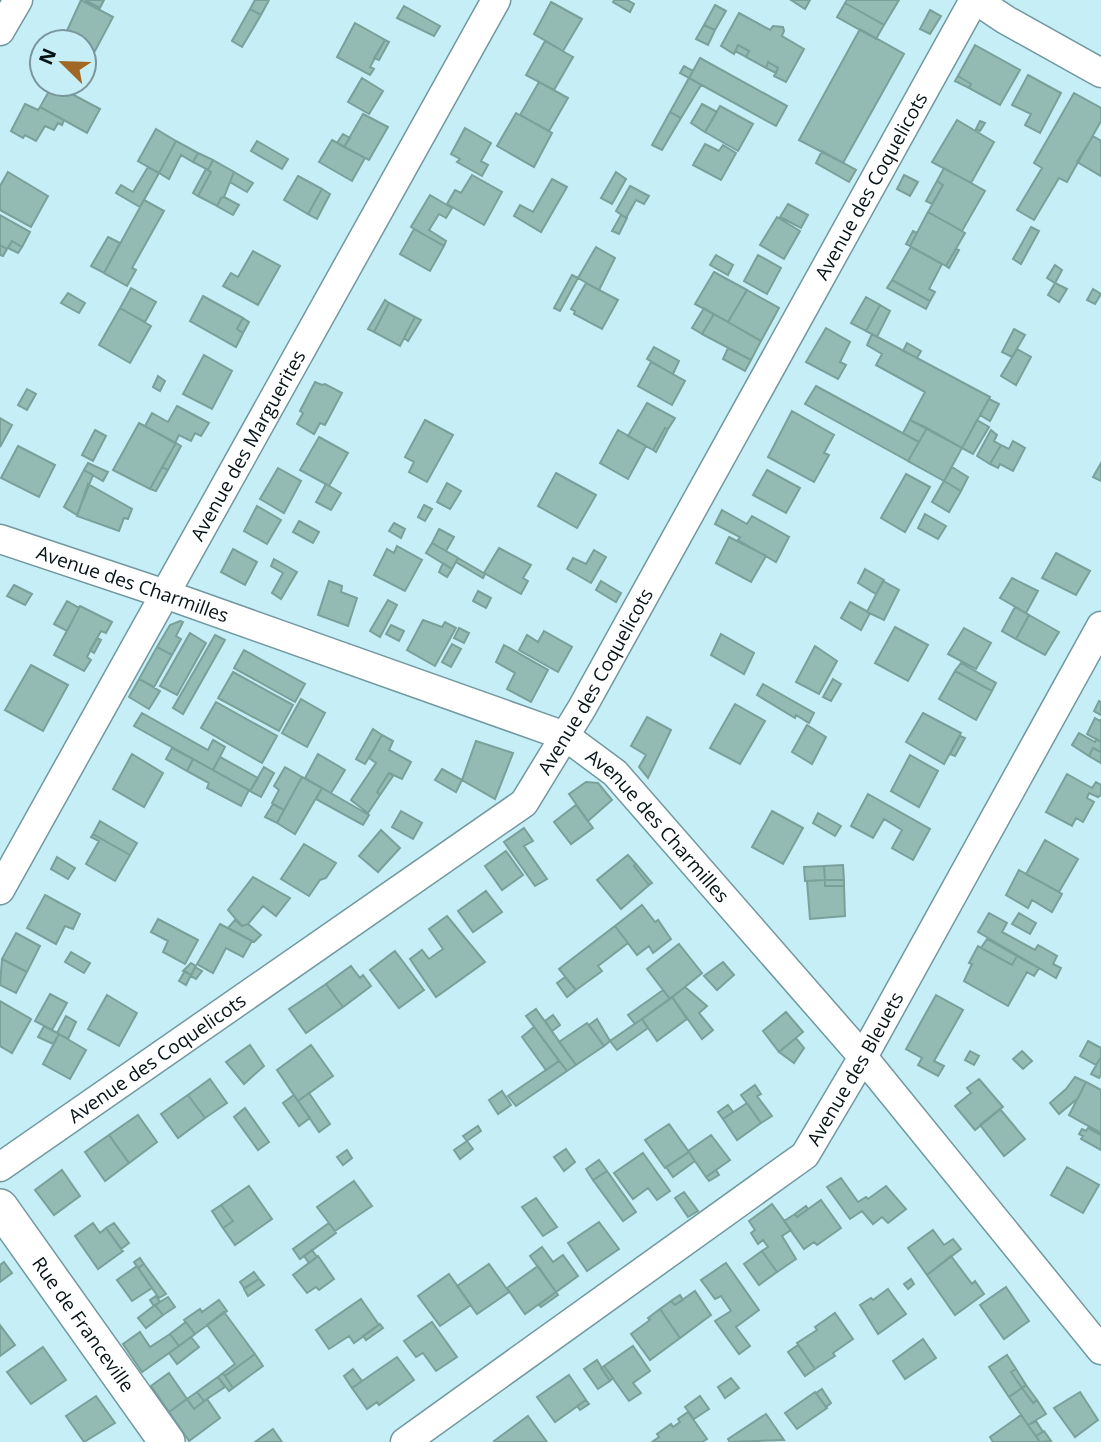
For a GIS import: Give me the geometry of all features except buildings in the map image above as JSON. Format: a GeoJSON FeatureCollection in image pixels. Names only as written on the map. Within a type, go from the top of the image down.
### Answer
{"type":"FeatureCollection","features":[{"type":"Feature","properties":{"kind":"street"},"geometry":{"type":"LineString","coordinates":[[0,32],[18,0]]}},
{"type":"Feature","properties":{"kind":"street","name":"Avenue des Marguerites"},"geometry":{"type":"LineString","coordinates":[[0,890],[496,0]]}},
{"type":"Feature","properties":{"kind":"street"},"geometry":{"type":"LineString","coordinates":[[975,0],[1101,73]]}},
{"type":"Feature","properties":{"kind":"street","name":"Avenue des Coquelicots"},"geometry":{"type":"LineString","coordinates":[[0,1167],[524,803],[565,736],[975,0]]}},
{"type":"Feature","properties":{"kind":"street","name":"Avenue des Charmilles"},"geometry":{"type":"LineString","coordinates":[[0,539],[165,594],[565,736],[615,773],[863,1057],[1101,1350]]}},
{"type":"Feature","properties":{"kind":"street","name":"Avenue des Bleuets"},"geometry":{"type":"LineString","coordinates":[[405,1442],[804,1156],[863,1057],[1101,626]]}},
{"type":"Feature","properties":{"kind":"street","name":"Rue de Franceville"},"geometry":{"type":"LineString","coordinates":[[0,1207],[167,1442]]}}]}
